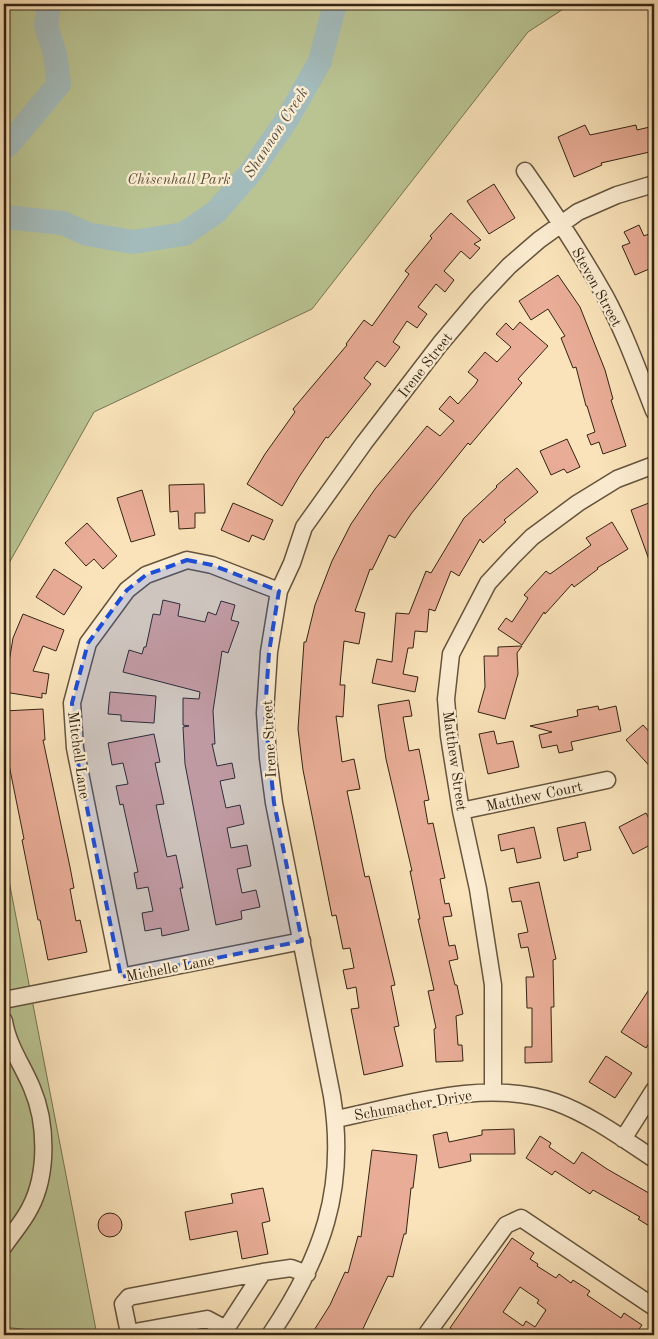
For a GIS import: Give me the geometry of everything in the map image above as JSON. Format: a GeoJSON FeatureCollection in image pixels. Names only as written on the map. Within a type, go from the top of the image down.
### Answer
{"type":"FeatureCollection","features":[{"type":"Feature","properties":{"kind":"street","name":"Steven Street"},"geometry":{"type":"LineString","coordinates":[[525,171],[561,223],[605,297],[635,361],[654,412]]}},
{"type":"Feature","properties":{"kind":"street","name":"Irene Street"},"geometry":{"type":"LineString","coordinates":[[270,1335],[291,1304],[307,1274],[322,1237],[331,1205],[336,1167],[336,1119],[274,803],[268,758],[265,713],[269,652],[279,591],[292,563],[304,527],[364,443],[478,299],[509,266],[561,223],[578,212],[617,195],[654,184]]}},
{"type":"Feature","properties":{"kind":"street","name":"Matthew Street"},"geometry":{"type":"LineString","coordinates":[[493,1092],[493,985],[478,889],[461,811],[449,736],[446,699],[451,654],[488,583],[532,537],[578,503],[617,478],[654,465]]}},
{"type":"Feature","properties":{"kind":"street","name":"Mitchell Lane"},"geometry":{"type":"LineString","coordinates":[[121,978],[75,748],[72,703],[88,643],[127,590],[146,574],[187,560],[212,564],[279,591]]}},
{"type":"Feature","properties":{"kind":"street","name":"Matthew Court"},"geometry":{"type":"LineString","coordinates":[[461,811],[607,780]]}},
{"type":"Feature","properties":{"kind":"street","name":"Michelle Lane"},"geometry":{"type":"LineString","coordinates":[[4,1000],[302,942]]}},
{"type":"Feature","properties":{"kind":"street"},"geometry":{"type":"LineString","coordinates":[[4,1021],[16,1057],[35,1096],[44,1138],[41,1174],[30,1208],[4,1246]]}},
{"type":"Feature","properties":{"kind":"street"},"geometry":{"type":"LineString","coordinates":[[623,1139],[654,1090]]}},
{"type":"Feature","properties":{"kind":"street","name":"Schumacher Drive"},"geometry":{"type":"LineString","coordinates":[[336,1119],[466,1093],[493,1092],[529,1095],[555,1102],[583,1114],[654,1159]]}},
{"type":"Feature","properties":{"kind":"street"},"geometry":{"type":"LineString","coordinates":[[426,1335],[506,1225],[521,1218],[654,1307]]}},
{"type":"Feature","properties":{"kind":"street"},"geometry":{"type":"LineString","coordinates":[[263,1272],[224,1332],[208,1319],[129,1334],[123,1304],[129,1297],[263,1272],[291,1268],[307,1274]]}},
{"type":"Feature","properties":{"kind":"highlighted area"},"geometry":{"type":"Polygon","coordinates":[[[187,560],[212,565],[279,591],[269,652],[265,713],[274,803],[302,941],[121,977],[75,748],[72,703],[88,643],[127,590],[146,575],[187,560]]]}},
{"type":"Feature","properties":{"kind":"green space","name":"Chisenhall Park"},"geometry":{"type":"Polygon","coordinates":[[[4,4],[571,4],[528,32],[312,309],[94,412],[4,572],[4,4]]]}},
{"type":"Feature","properties":{"kind":"green space"},"geometry":{"type":"Polygon","coordinates":[[[4,855],[97,1335],[74,1335],[4,1327],[4,855]]]}},
{"type":"Feature","properties":{"kind":"building"},"geometry":{"type":"Polygon","coordinates":[[[585,125],[590,135],[636,125],[637,130],[654,126],[654,151],[601,163],[602,165],[574,177],[558,137],[585,125]]]}},
{"type":"Feature","properties":{"kind":"building"},"geometry":{"type":"Polygon","coordinates":[[[494,184],[515,218],[489,234],[467,201],[494,184]]]}},
{"type":"Feature","properties":{"kind":"building"},"geometry":{"type":"Polygon","coordinates":[[[451,213],[481,240],[474,244],[480,248],[470,259],[461,251],[444,271],[454,280],[445,292],[436,284],[418,307],[427,314],[417,328],[407,321],[393,342],[400,347],[385,367],[377,361],[364,378],[371,384],[328,438],[326,437],[282,506],[247,484],[265,454],[295,412],[293,409],[347,345],[364,320],[372,326],[409,274],[405,271],[432,238],[430,236],[451,213]]]}},
{"type":"Feature","properties":{"kind":"building"},"geometry":{"type":"Polygon","coordinates":[[[639,225],[644,236],[651,233],[654,240],[654,267],[635,275],[622,246],[630,243],[624,232],[639,225]]]}},
{"type":"Feature","properties":{"kind":"building"},"geometry":{"type":"Polygon","coordinates":[[[558,275],[580,307],[605,370],[613,399],[611,400],[626,446],[603,454],[599,442],[591,445],[587,435],[595,432],[576,367],[573,368],[561,338],[565,336],[548,309],[531,320],[519,301],[558,275]]]}},
{"type":"Feature","properties":{"kind":"building"},"geometry":{"type":"Polygon","coordinates":[[[520,322],[548,346],[518,379],[522,383],[470,445],[468,443],[411,514],[395,538],[389,535],[372,570],[370,569],[355,611],[365,613],[359,644],[344,641],[340,685],[345,685],[343,717],[336,716],[342,762],[354,759],[360,789],[347,791],[365,877],[369,876],[395,985],[391,986],[399,1026],[394,1027],[403,1066],[364,1075],[351,1009],[359,1008],[356,987],[347,989],[343,970],[354,968],[350,948],[343,949],[336,915],[332,916],[303,770],[298,729],[304,642],[306,642],[315,605],[332,561],[351,524],[375,489],[427,426],[440,436],[454,421],[439,409],[450,396],[458,404],[478,380],[468,372],[485,352],[497,362],[511,347],[496,334],[506,323],[513,330],[520,322]]]}},
{"type":"Feature","properties":{"kind":"building"},"geometry":{"type":"Polygon","coordinates":[[[567,439],[580,467],[567,473],[564,469],[551,475],[540,451],[567,439]]]}},
{"type":"Feature","properties":{"kind":"building"},"geometry":{"type":"Polygon","coordinates":[[[517,468],[538,492],[504,520],[506,522],[483,543],[480,539],[459,576],[451,571],[435,611],[429,609],[427,632],[415,631],[413,648],[408,648],[403,674],[418,677],[415,692],[372,683],[377,659],[392,662],[396,613],[409,614],[426,571],[431,573],[464,518],[517,468]]]}},
{"type":"Feature","properties":{"kind":"building"},"geometry":{"type":"Polygon","coordinates":[[[204,484],[205,513],[195,513],[195,528],[179,529],[178,511],[170,512],[169,485],[204,484]]]}},
{"type":"Feature","properties":{"kind":"building"},"geometry":{"type":"Polygon","coordinates":[[[142,490],[155,535],[131,542],[117,498],[142,490]]]}},
{"type":"Feature","properties":{"kind":"building"},"geometry":{"type":"Polygon","coordinates":[[[654,501],[654,568],[652,568],[631,510],[654,501]]]}},
{"type":"Feature","properties":{"kind":"building"},"geometry":{"type":"Polygon","coordinates":[[[233,503],[273,520],[264,540],[252,535],[249,542],[221,530],[233,503]]]}},
{"type":"Feature","properties":{"kind":"building"},"geometry":{"type":"Polygon","coordinates":[[[612,522],[628,549],[597,568],[574,587],[572,584],[545,614],[544,612],[522,645],[498,629],[506,618],[512,622],[528,598],[524,595],[546,571],[550,574],[591,545],[586,538],[612,522]]]}},
{"type":"Feature","properties":{"kind":"building"},"geometry":{"type":"Polygon","coordinates":[[[87,523],[117,556],[103,569],[94,559],[86,566],[65,543],[87,523]]]}},
{"type":"Feature","properties":{"kind":"building"},"geometry":{"type":"Polygon","coordinates":[[[54,569],[82,587],[64,615],[36,597],[54,569]]]}},
{"type":"Feature","properties":{"kind":"building"},"geometry":{"type":"Polygon","coordinates":[[[163,600],[180,604],[178,616],[205,622],[208,612],[216,615],[221,601],[235,605],[231,620],[239,622],[228,653],[222,651],[213,711],[215,744],[212,744],[217,766],[232,763],[235,778],[220,781],[226,808],[240,805],[244,824],[227,828],[231,848],[247,845],[251,866],[237,869],[242,893],[256,890],[260,907],[241,911],[242,919],[216,925],[185,764],[183,727],[189,726],[183,725],[183,698],[199,699],[200,692],[123,672],[129,650],[142,654],[144,647],[146,647],[153,614],[160,615],[163,600]]]}},
{"type":"Feature","properties":{"kind":"building"},"geometry":{"type":"Polygon","coordinates":[[[23,614],[64,630],[56,651],[43,646],[33,671],[49,674],[46,694],[42,693],[42,698],[4,692],[13,638],[23,614]]]}},
{"type":"Feature","properties":{"kind":"building"},"geometry":{"type":"Polygon","coordinates":[[[522,646],[517,653],[518,674],[505,719],[478,712],[485,687],[484,656],[498,656],[498,647],[522,646]]]}},
{"type":"Feature","properties":{"kind":"building"},"geometry":{"type":"Polygon","coordinates":[[[110,692],[156,696],[154,723],[121,721],[121,715],[108,714],[110,692]]]}},
{"type":"Feature","properties":{"kind":"building"},"geometry":{"type":"Polygon","coordinates":[[[409,700],[412,716],[403,717],[409,751],[419,749],[429,800],[424,801],[428,824],[433,823],[445,878],[440,879],[445,904],[449,903],[452,916],[443,917],[449,946],[455,945],[458,959],[449,961],[455,985],[457,985],[463,1014],[456,1016],[458,1045],[462,1045],[463,1061],[436,1062],[434,1029],[436,1028],[428,991],[434,990],[418,919],[420,919],[410,871],[412,871],[386,759],[378,705],[409,700]]]}},
{"type":"Feature","properties":{"kind":"building"},"geometry":{"type":"Polygon","coordinates":[[[598,706],[599,710],[616,706],[621,731],[571,742],[573,750],[559,753],[557,745],[542,748],[539,735],[552,732],[530,726],[578,716],[577,710],[598,706]]]}},
{"type":"Feature","properties":{"kind":"building"},"geometry":{"type":"Polygon","coordinates":[[[43,709],[45,740],[43,740],[74,888],[70,889],[76,921],[80,920],[87,952],[48,960],[22,840],[24,839],[5,745],[4,724],[4,711],[43,709]]]}},
{"type":"Feature","properties":{"kind":"building"},"geometry":{"type":"Polygon","coordinates":[[[643,725],[654,737],[654,771],[626,740],[643,725]]]}},
{"type":"Feature","properties":{"kind":"building"},"geometry":{"type":"Polygon","coordinates":[[[494,731],[497,744],[513,741],[519,767],[488,774],[479,734],[494,731]]]}},
{"type":"Feature","properties":{"kind":"building"},"geometry":{"type":"Polygon","coordinates":[[[154,734],[160,762],[155,763],[164,804],[156,805],[167,857],[176,855],[183,888],[180,888],[189,930],[162,936],[161,928],[145,931],[142,913],[153,911],[148,887],[137,889],[134,873],[138,872],[123,804],[120,805],[116,786],[128,784],[123,763],[112,765],[108,743],[154,734]]]}},
{"type":"Feature","properties":{"kind":"building"},"geometry":{"type":"Polygon","coordinates":[[[646,813],[654,828],[654,843],[633,854],[619,827],[646,813]]]}},
{"type":"Feature","properties":{"kind":"building"},"geometry":{"type":"Polygon","coordinates":[[[585,822],[591,850],[577,853],[578,857],[564,861],[557,828],[585,822]]]}},
{"type":"Feature","properties":{"kind":"building"},"geometry":{"type":"Polygon","coordinates":[[[534,827],[541,858],[517,863],[514,848],[501,851],[498,835],[534,827]]]}},
{"type":"Feature","properties":{"kind":"building"},"geometry":{"type":"Polygon","coordinates":[[[539,882],[556,959],[553,960],[554,1007],[551,1007],[552,1062],[525,1063],[525,1047],[532,1047],[532,1008],[527,1008],[526,977],[534,977],[528,947],[521,948],[518,934],[528,932],[521,901],[512,902],[509,888],[539,882]]]}},
{"type":"Feature","properties":{"kind":"building"},"geometry":{"type":"Polygon","coordinates":[[[654,982],[654,1036],[646,1048],[621,1032],[654,982]]]}},
{"type":"Feature","properties":{"kind":"building"},"geometry":{"type":"Polygon","coordinates":[[[606,1056],[632,1073],[615,1098],[589,1082],[606,1056]]]}},
{"type":"Feature","properties":{"kind":"building"},"geometry":{"type":"Polygon","coordinates":[[[514,1129],[515,1154],[470,1154],[471,1161],[439,1168],[433,1135],[447,1132],[449,1142],[482,1135],[482,1130],[514,1129]]]}},
{"type":"Feature","properties":{"kind":"building"},"geometry":{"type":"Polygon","coordinates":[[[540,1136],[551,1143],[549,1147],[574,1164],[582,1152],[654,1196],[654,1229],[638,1219],[640,1217],[593,1190],[590,1194],[555,1171],[552,1175],[526,1158],[540,1136]]]}},
{"type":"Feature","properties":{"kind":"building"},"geometry":{"type":"Polygon","coordinates":[[[372,1150],[417,1155],[406,1234],[404,1234],[393,1277],[388,1276],[360,1335],[311,1335],[330,1305],[345,1272],[348,1273],[358,1236],[361,1237],[372,1150]]]}},
{"type":"Feature","properties":{"kind":"building"},"geometry":{"type":"Polygon","coordinates":[[[263,1188],[270,1221],[262,1223],[268,1254],[242,1259],[237,1231],[190,1240],[185,1212],[233,1203],[231,1194],[263,1188]]]}},
{"type":"Feature","properties":{"kind":"building"},"geometry":{"type":"Polygon","coordinates":[[[110,1213],[119,1216],[122,1225],[119,1234],[110,1237],[101,1234],[98,1225],[101,1216],[110,1213]]]}},
{"type":"Feature","properties":{"kind":"building"},"geometry":{"type":"Polygon","coordinates":[[[512,1238],[534,1253],[530,1259],[538,1264],[537,1266],[556,1278],[559,1274],[571,1283],[573,1280],[590,1291],[587,1295],[621,1318],[624,1313],[642,1325],[635,1335],[460,1335],[450,1328],[512,1238]],[[520,1287],[503,1312],[523,1326],[526,1321],[535,1327],[546,1310],[537,1303],[539,1300],[520,1287]]]}},
{"type":"Feature","properties":{"kind":"waterway"},"geometry":{"type":"LineString","coordinates":[[4,148],[59,84],[55,54],[46,26],[49,4]]}},
{"type":"Feature","properties":{"kind":"waterway","name":"Shannon Creek"},"geometry":{"type":"LineString","coordinates":[[4,217],[63,223],[87,234],[133,242],[184,234],[216,212],[250,173],[288,118],[320,61],[335,4]]}}]}
